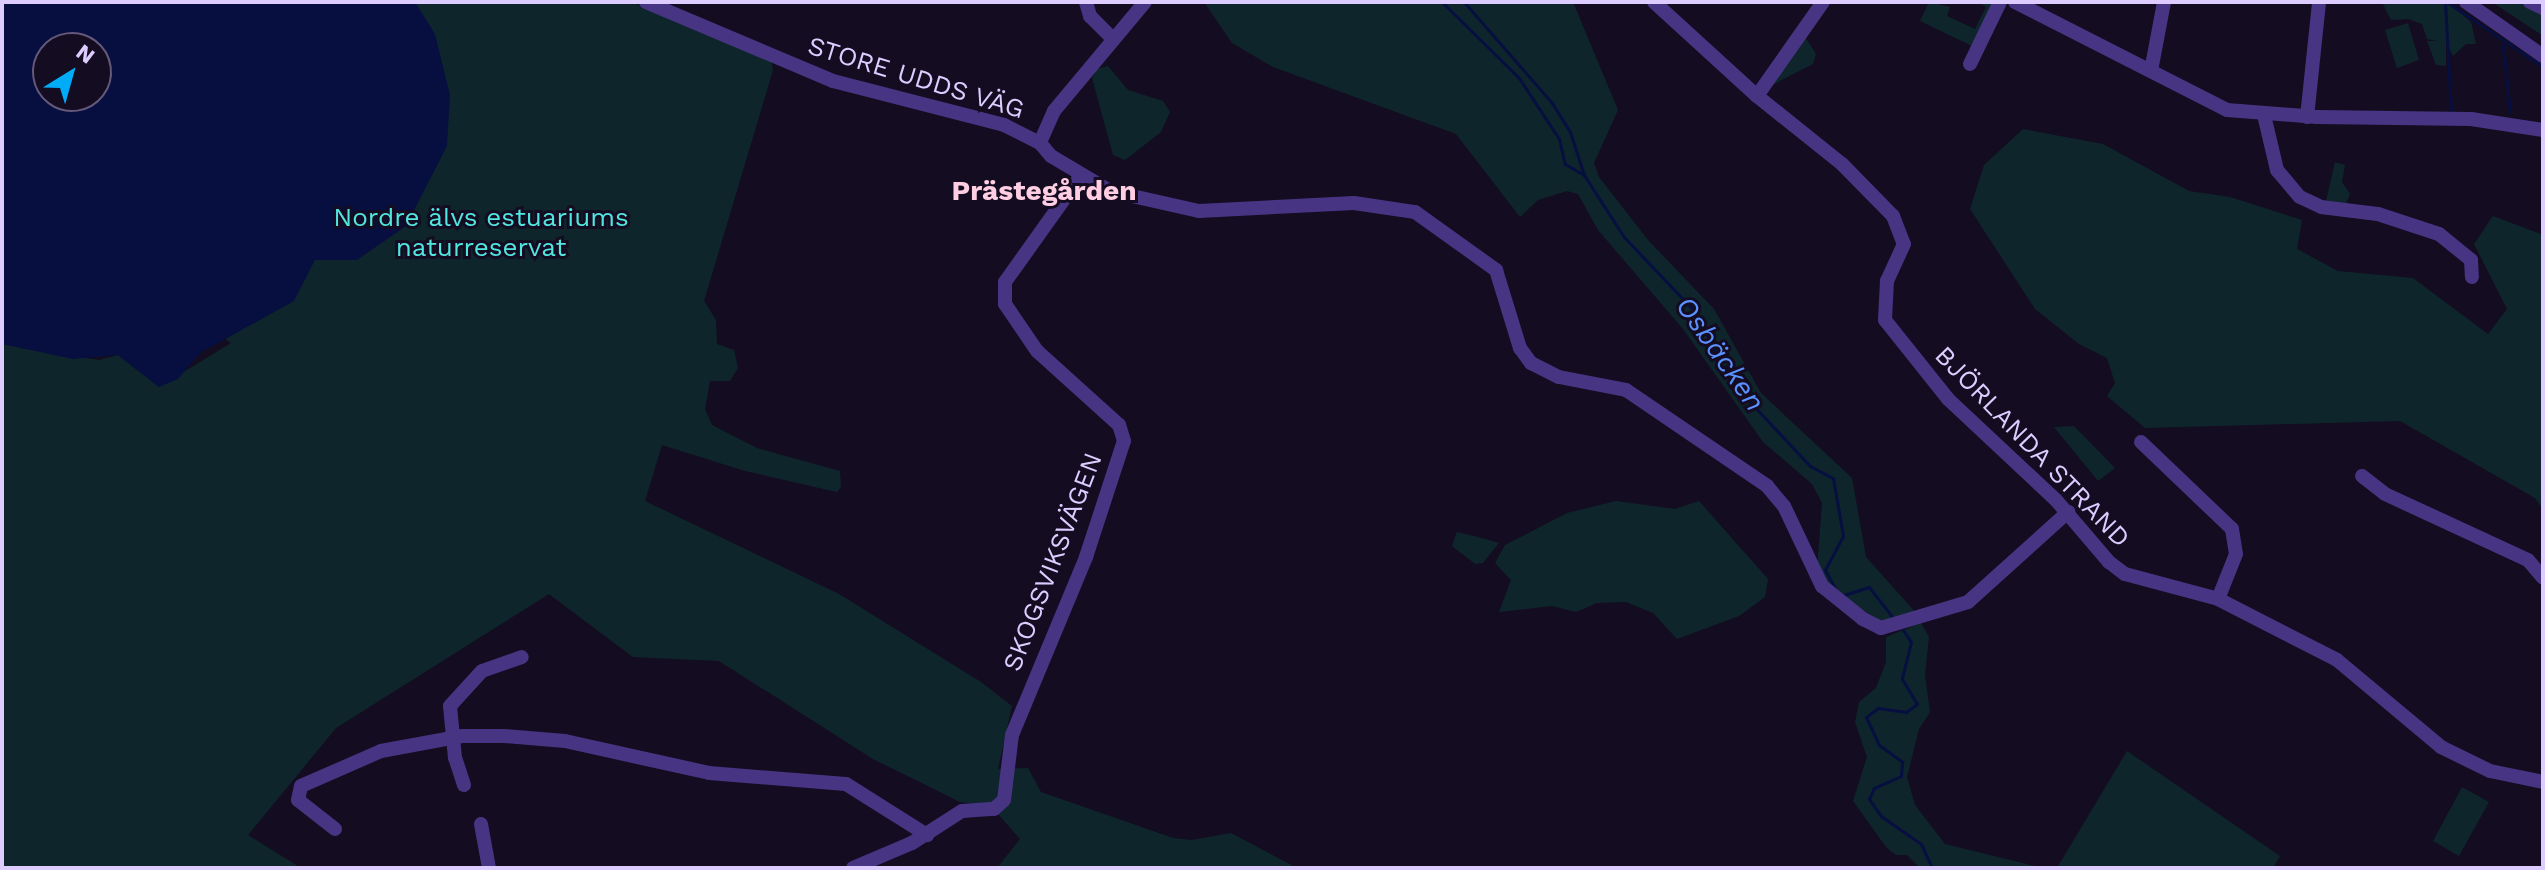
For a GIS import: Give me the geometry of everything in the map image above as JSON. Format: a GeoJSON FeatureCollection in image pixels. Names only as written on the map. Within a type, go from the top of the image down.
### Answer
{"type":"FeatureCollection","features":[{"type":"Feature","properties":{"kind":"street","name":"STORE UDDS VÄG"},"geometry":{"type":"LineString","coordinates":[[646,2],[833,81],[989,121],[1040,143],[1080,177],[1110,191],[1199,211],[1354,203],[1405,207],[1496,270],[1520,348],[1531,363],[1559,377],[1626,390],[1767,486],[1784,506],[1822,586],[1848,610],[1881,628],[1968,602],[2068,512]]}},
{"type":"Feature","properties":{"kind":"street","name":"STORE UDDS VÄG"},"geometry":{"type":"LineString","coordinates":[[1040,143],[1054,111],[1145,2]]}},
{"type":"Feature","properties":{"kind":"street","name":"BJÖRLANDA STRAND"},"geometry":{"type":"LineString","coordinates":[[1654,2],[1757,96],[1842,164],[1893,216],[1904,244],[1885,291],[1883,312],[1889,329],[1948,399],[2068,512],[2109,562],[2125,574],[2218,599],[2337,660],[2441,747],[2490,771],[2543,782]]}},
{"type":"Feature","properties":{"kind":"street"},"geometry":{"type":"LineString","coordinates":[[1757,96],[1823,2]]}},
{"type":"Feature","properties":{"kind":"street"},"geometry":{"type":"LineString","coordinates":[[1970,64],[2000,2]]}},
{"type":"Feature","properties":{"kind":"street"},"geometry":{"type":"LineString","coordinates":[[2015,2],[2218,107],[2264,115],[2471,119],[2543,130]]}},
{"type":"Feature","properties":{"kind":"street"},"geometry":{"type":"LineString","coordinates":[[2151,71],[2164,2]]}},
{"type":"Feature","properties":{"kind":"street"},"geometry":{"type":"LineString","coordinates":[[2307,117],[2319,2]]}},
{"type":"Feature","properties":{"kind":"street"},"geometry":{"type":"LineString","coordinates":[[2466,2],[2543,56]]}},
{"type":"Feature","properties":{"kind":"street"},"geometry":{"type":"LineString","coordinates":[[2530,2],[2543,8]]}},
{"type":"Feature","properties":{"kind":"street"},"geometry":{"type":"LineString","coordinates":[[1083,3],[1113,39]]}},
{"type":"Feature","properties":{"kind":"street"},"geometry":{"type":"LineString","coordinates":[[2264,115],[2277,170],[2300,197],[2321,207],[2378,214],[2439,234],[2465,251],[2472,277]]}},
{"type":"Feature","properties":{"kind":"street","name":"SKOGSVIKSVÄGEN"},"geometry":{"type":"LineString","coordinates":[[853,868],[927,835],[956,813],[994,809],[1004,800],[1012,735],[1077,580],[1124,441],[1119,425],[1037,351],[1005,304],[1005,282],[1080,177]]}},
{"type":"Feature","properties":{"kind":"street"},"geometry":{"type":"LineString","coordinates":[[2141,442],[2232,529],[2236,554],[2218,599]]}},
{"type":"Feature","properties":{"kind":"street"},"geometry":{"type":"LineString","coordinates":[[2362,476],[2391,497],[2528,560],[2543,578]]}},
{"type":"Feature","properties":{"kind":"street"},"geometry":{"type":"LineString","coordinates":[[464,785],[453,739],[450,706],[465,683],[495,664],[522,657]]}},
{"type":"Feature","properties":{"kind":"street"},"geometry":{"type":"LineString","coordinates":[[335,829],[298,800],[301,786],[358,757],[453,739],[541,737],[709,773],[846,784],[927,835]]}},
{"type":"Feature","properties":{"kind":"street"},"geometry":{"type":"LineString","coordinates":[[481,824],[489,868]]}},
{"type":"Feature","properties":{"kind":"green space","name":"Nordre älvs estuariums naturreservat"},"geometry":{"type":"Polygon","coordinates":[[[2,2],[631,2],[771,60],[773,70],[704,301],[716,320],[717,344],[734,350],[738,368],[730,381],[710,381],[705,409],[712,425],[757,448],[840,471],[841,487],[837,492],[745,471],[662,445],[645,501],[839,594],[981,682],[1012,706],[998,769],[1028,768],[1041,792],[1173,838],[1192,840],[1231,833],[1297,868],[997,868],[1020,839],[991,806],[960,802],[873,759],[719,661],[633,657],[549,594],[336,728],[248,835],[301,868],[2,868],[2,344],[99,360],[118,355],[159,387],[231,343],[190,315],[2,340],[2,2]]]}},
{"type":"Feature","properties":{"kind":"green space"},"geometry":{"type":"Polygon","coordinates":[[[1204,2],[1573,2],[1618,110],[1594,163],[1599,177],[1648,240],[1714,309],[1761,393],[1852,478],[1866,557],[1917,614],[1885,624],[1837,594],[1817,569],[1822,503],[1812,484],[1763,442],[1683,329],[1598,230],[1578,194],[1567,191],[1538,200],[1520,217],[1456,134],[1273,67],[1232,43],[1204,2]]]}},
{"type":"Feature","properties":{"kind":"green space"},"geometry":{"type":"Polygon","coordinates":[[[1929,2],[1950,7],[1947,16],[1975,29],[1986,7],[1978,2],[1991,2],[1994,8],[1974,47],[1920,21],[1929,2]]]}},
{"type":"Feature","properties":{"kind":"green space"},"geometry":{"type":"Polygon","coordinates":[[[2382,2],[2448,2],[2471,22],[2476,44],[2466,44],[2453,56],[2446,43],[2446,66],[2436,65],[2427,41],[2438,41],[2427,39],[2422,24],[2408,19],[2391,20],[2382,2]]]}},
{"type":"Feature","properties":{"kind":"green space"},"geometry":{"type":"Polygon","coordinates":[[[2492,2],[2523,2],[2543,14],[2543,36],[2492,2]]]}},
{"type":"Feature","properties":{"kind":"green space"},"geometry":{"type":"Polygon","coordinates":[[[2408,23],[2419,60],[2397,68],[2385,30],[2408,23]]]}},
{"type":"Feature","properties":{"kind":"green space"},"geometry":{"type":"Polygon","coordinates":[[[1804,35],[1816,54],[1813,64],[1770,86],[1804,35]]]}},
{"type":"Feature","properties":{"kind":"green space"},"geometry":{"type":"Polygon","coordinates":[[[1108,66],[1128,90],[1163,101],[1170,112],[1161,132],[1125,160],[1113,155],[1092,78],[1097,69],[1108,66]]]}},
{"type":"Feature","properties":{"kind":"green space"},"geometry":{"type":"Polygon","coordinates":[[[2023,129],[2103,144],[2189,191],[2230,197],[2302,220],[2297,249],[2338,271],[2413,278],[2488,334],[2507,309],[2474,244],[2493,216],[2543,235],[2543,509],[2535,498],[2400,421],[2145,428],[2107,396],[2115,383],[2107,358],[2079,344],[2035,309],[1970,209],[1984,165],[2023,129]]]}},
{"type":"Feature","properties":{"kind":"green space"},"geometry":{"type":"Polygon","coordinates":[[[2335,162],[2345,165],[2342,182],[2350,194],[2346,204],[2326,201],[2335,162]]]}},
{"type":"Feature","properties":{"kind":"green space"},"geometry":{"type":"Polygon","coordinates":[[[2074,426],[2115,468],[2098,481],[2054,427],[2074,426]]]}},
{"type":"Feature","properties":{"kind":"green space"},"geometry":{"type":"Polygon","coordinates":[[[1616,501],[1675,509],[1699,501],[1768,579],[1765,597],[1739,616],[1677,639],[1653,613],[1626,602],[1597,603],[1576,612],[1552,606],[1499,612],[1511,580],[1495,563],[1505,545],[1567,513],[1616,501]]]}},
{"type":"Feature","properties":{"kind":"green space"},"geometry":{"type":"Polygon","coordinates":[[[1457,532],[1499,543],[1483,563],[1475,564],[1452,546],[1457,532]]]}},
{"type":"Feature","properties":{"kind":"green space"},"geometry":{"type":"Polygon","coordinates":[[[1921,623],[1929,637],[1925,675],[1930,712],[1919,729],[1907,777],[1915,805],[1945,844],[2043,868],[1920,868],[1907,855],[1896,855],[1886,847],[1853,801],[1867,757],[1855,722],[1859,702],[1876,688],[1886,662],[1886,637],[1921,623]]]}},
{"type":"Feature","properties":{"kind":"green space"},"geometry":{"type":"Polygon","coordinates":[[[2127,751],[2280,856],[2273,868],[2057,868],[2127,751]]]}},
{"type":"Feature","properties":{"kind":"green space"},"geometry":{"type":"Polygon","coordinates":[[[2462,787],[2489,802],[2459,856],[2433,841],[2462,787]]]}},
{"type":"Feature","properties":{"kind":"shaded area"},"geometry":{"type":"Polygon","coordinates":[[[2,2],[415,2],[435,34],[450,95],[447,146],[406,226],[357,260],[315,260],[294,301],[200,353],[178,379],[159,387],[118,355],[73,359],[2,344],[2,2]]]}},
{"type":"Feature","properties":{"kind":"waterway","name":"Osbäcken"},"geometry":{"type":"LineString","coordinates":[[1442,2],[1519,78],[1559,139],[1565,164],[1584,175],[1624,237],[1697,314],[1723,368],[1751,403],[1810,466],[1833,478],[1843,536],[1825,570],[1835,588]]}},
{"type":"Feature","properties":{"kind":"waterway","name":"Osbäcken"},"geometry":{"type":"LineString","coordinates":[[1464,2],[1552,103],[1570,132],[1584,175]]}},
{"type":"Feature","properties":{"kind":"waterway"},"geometry":{"type":"LineString","coordinates":[[2445,2],[2451,110]]}},
{"type":"Feature","properties":{"kind":"waterway"},"geometry":{"type":"LineString","coordinates":[[2447,2],[2543,67]]}},
{"type":"Feature","properties":{"kind":"waterway"},"geometry":{"type":"LineString","coordinates":[[2503,45],[2510,113]]}},
{"type":"Feature","properties":{"kind":"waterway","name":"Osbäcken"},"geometry":{"type":"LineString","coordinates":[[1844,595],[1869,587],[1894,619]]}},
{"type":"Feature","properties":{"kind":"waterway","name":"Osbäcken"},"geometry":{"type":"LineString","coordinates":[[1903,630],[1911,642],[1902,679],[1917,704],[1906,712],[1878,708],[1866,717],[1879,745],[1902,762],[1901,776],[1874,788],[1869,799],[1881,816],[1921,844],[1932,868]]}},
{"type":"Feature","properties":{"kind":"district","name":"Prästegården"},"geometry":{"type":"Point","coordinates":[1044,191]}}]}
